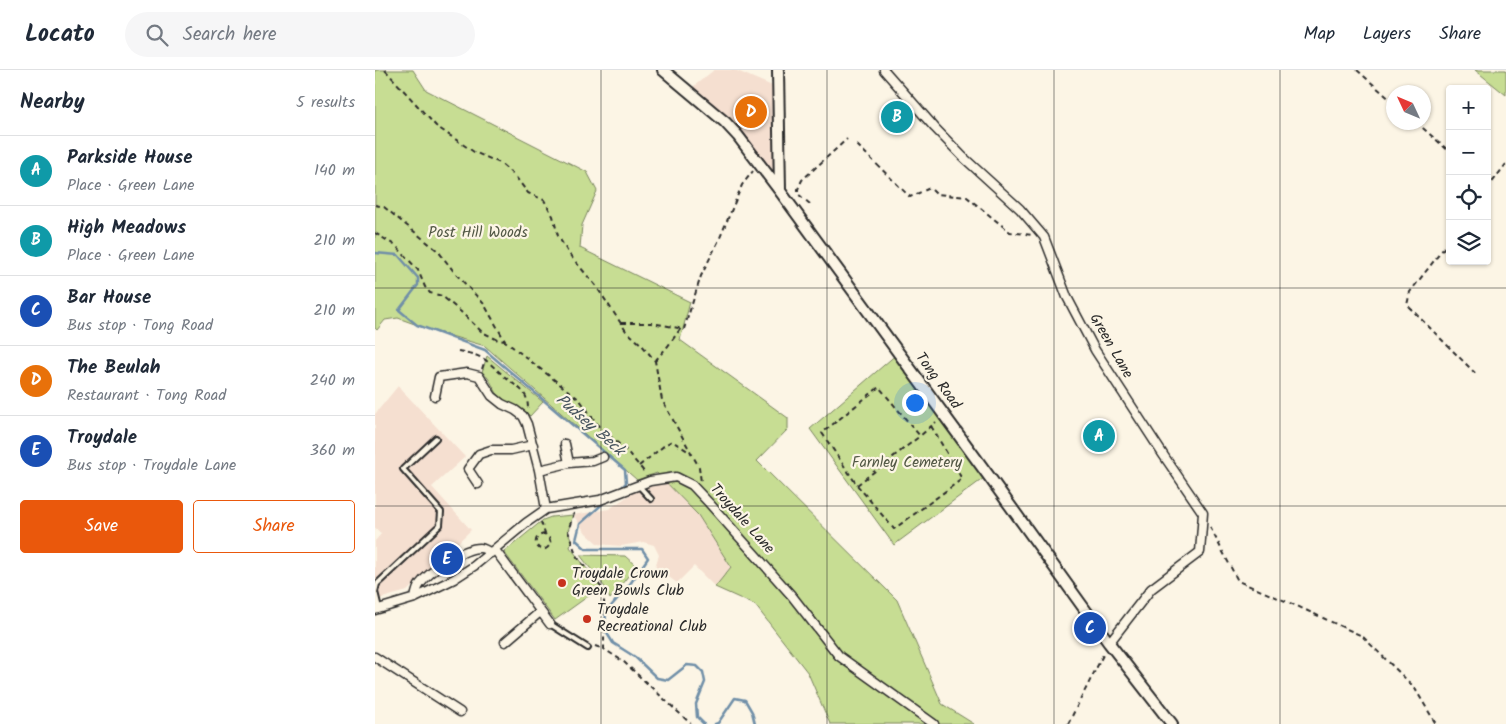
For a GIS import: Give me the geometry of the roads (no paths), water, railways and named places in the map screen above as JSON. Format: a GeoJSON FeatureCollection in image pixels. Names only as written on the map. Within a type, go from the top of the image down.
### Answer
{"type":"FeatureCollection","features":[{"type":"Feature","properties":{"kind":"street","name":"Tong Road"},"geometry":{"type":"LineString","coordinates":[[663,70],[725,122],[759,164],[945,416],[1109,643],[1172,724]]}},
{"type":"Feature","properties":{"kind":"street"},"geometry":{"type":"LineString","coordinates":[[778,70],[780,191]]}},
{"type":"Feature","properties":{"kind":"street","name":"Green Lane"},"geometry":{"type":"LineString","coordinates":[[884,70],[935,128],[963,157],[1020,209],[1044,237],[1067,297],[1095,350],[1203,513],[1200,552],[1151,589],[1109,643]]}},
{"type":"Feature","properties":{"kind":"street"},"geometry":{"type":"LineString","coordinates":[[434,370],[439,377],[435,396]]}},
{"type":"Feature","properties":{"kind":"street"},"geometry":{"type":"LineString","coordinates":[[377,609],[415,598],[454,579],[493,552],[542,511],[539,470],[527,424],[523,416],[502,404],[493,396],[479,376],[467,374],[439,377]]}},
{"type":"Feature","properties":{"kind":"street"},"geometry":{"type":"LineString","coordinates":[[565,444],[569,463]]}},
{"type":"Feature","properties":{"kind":"street"},"geometry":{"type":"LineString","coordinates":[[478,484],[468,469],[479,454],[491,450],[511,450],[533,445]]}},
{"type":"Feature","properties":{"kind":"street"},"geometry":{"type":"LineString","coordinates":[[539,470],[569,463],[593,461],[603,457]]}},
{"type":"Feature","properties":{"kind":"street","name":"Troydale Lane"},"geometry":{"type":"LineString","coordinates":[[542,511],[599,500],[657,479],[677,477],[692,485],[792,596],[839,656],[934,724]]}},
{"type":"Feature","properties":{"kind":"street"},"geometry":{"type":"LineString","coordinates":[[415,598],[418,586],[431,573],[468,550],[482,548],[493,552],[549,624]]}},
{"type":"Feature","properties":{"kind":"street"},"geometry":{"type":"LineString","coordinates":[[505,642],[541,612]]}},
{"type":"Feature","properties":{"kind":"street"},"geometry":{"type":"LineString","coordinates":[[375,657],[460,712]]}},
{"type":"Feature","properties":{"kind":"lane"},"geometry":{"type":"LineString","coordinates":[[377,609],[375,592],[377,584],[440,525],[441,512],[403,469],[435,438]]}},
{"type":"Feature","properties":{"kind":"lane"},"geometry":{"type":"LineString","coordinates":[[635,486],[651,499]]}},
{"type":"Feature","properties":{"kind":"lane"},"geometry":{"type":"LineString","coordinates":[[549,624],[587,648]]}},
{"type":"Feature","properties":{"kind":"waterway","name":"Pudsey Beck"},"geometry":{"type":"LineString","coordinates":[[375,253],[398,255],[418,278],[418,285],[399,310],[417,325],[485,350],[625,470],[626,483],[619,490]]}},
{"type":"Feature","properties":{"kind":"waterway","name":"Pudsey Beck"},"geometry":{"type":"LineString","coordinates":[[607,500],[580,524],[576,540],[586,549],[642,549],[648,558],[630,584],[606,612],[605,630],[613,643],[635,657],[657,678],[668,680],[687,665],[697,666],[703,672],[705,682],[696,704],[697,717],[704,724]]}},
{"type":"Feature","properties":{"kind":"waterway","name":"Pudsey Beck"},"geometry":{"type":"LineString","coordinates":[[715,724],[718,723],[735,698],[745,700],[752,712],[755,724]]}},
{"type":"Feature","properties":{"kind":"place","name":"The Beulah"},"geometry":{"type":"Point","coordinates":[751,112]}},
{"type":"Feature","properties":{"kind":"place","name":"High Meadows"},"geometry":{"type":"Point","coordinates":[897,117]}},
{"type":"Feature","properties":{"kind":"place","name":"Parkside House"},"geometry":{"type":"Point","coordinates":[1099,436]}},
{"type":"Feature","properties":{"kind":"place","name":"Troydale"},"geometry":{"type":"Point","coordinates":[447,559]}},
{"type":"Feature","properties":{"kind":"place","name":"Troydale Crown Green Bowls Club"},"geometry":{"type":"Point","coordinates":[562,583]}},
{"type":"Feature","properties":{"kind":"place","name":"Troydale Recreational Club"},"geometry":{"type":"Point","coordinates":[587,619]}},
{"type":"Feature","properties":{"kind":"place","name":"Bar House"},"geometry":{"type":"Point","coordinates":[1090,628]}},
{"type":"Feature","properties":{"kind":"park label","name":"Post Hill Woods"},"geometry":{"type":"Point","coordinates":[478,233]}},
{"type":"Feature","properties":{"kind":"park label","name":"Farnley Cemetery"},"geometry":{"type":"Point","coordinates":[907,463]}}]}
